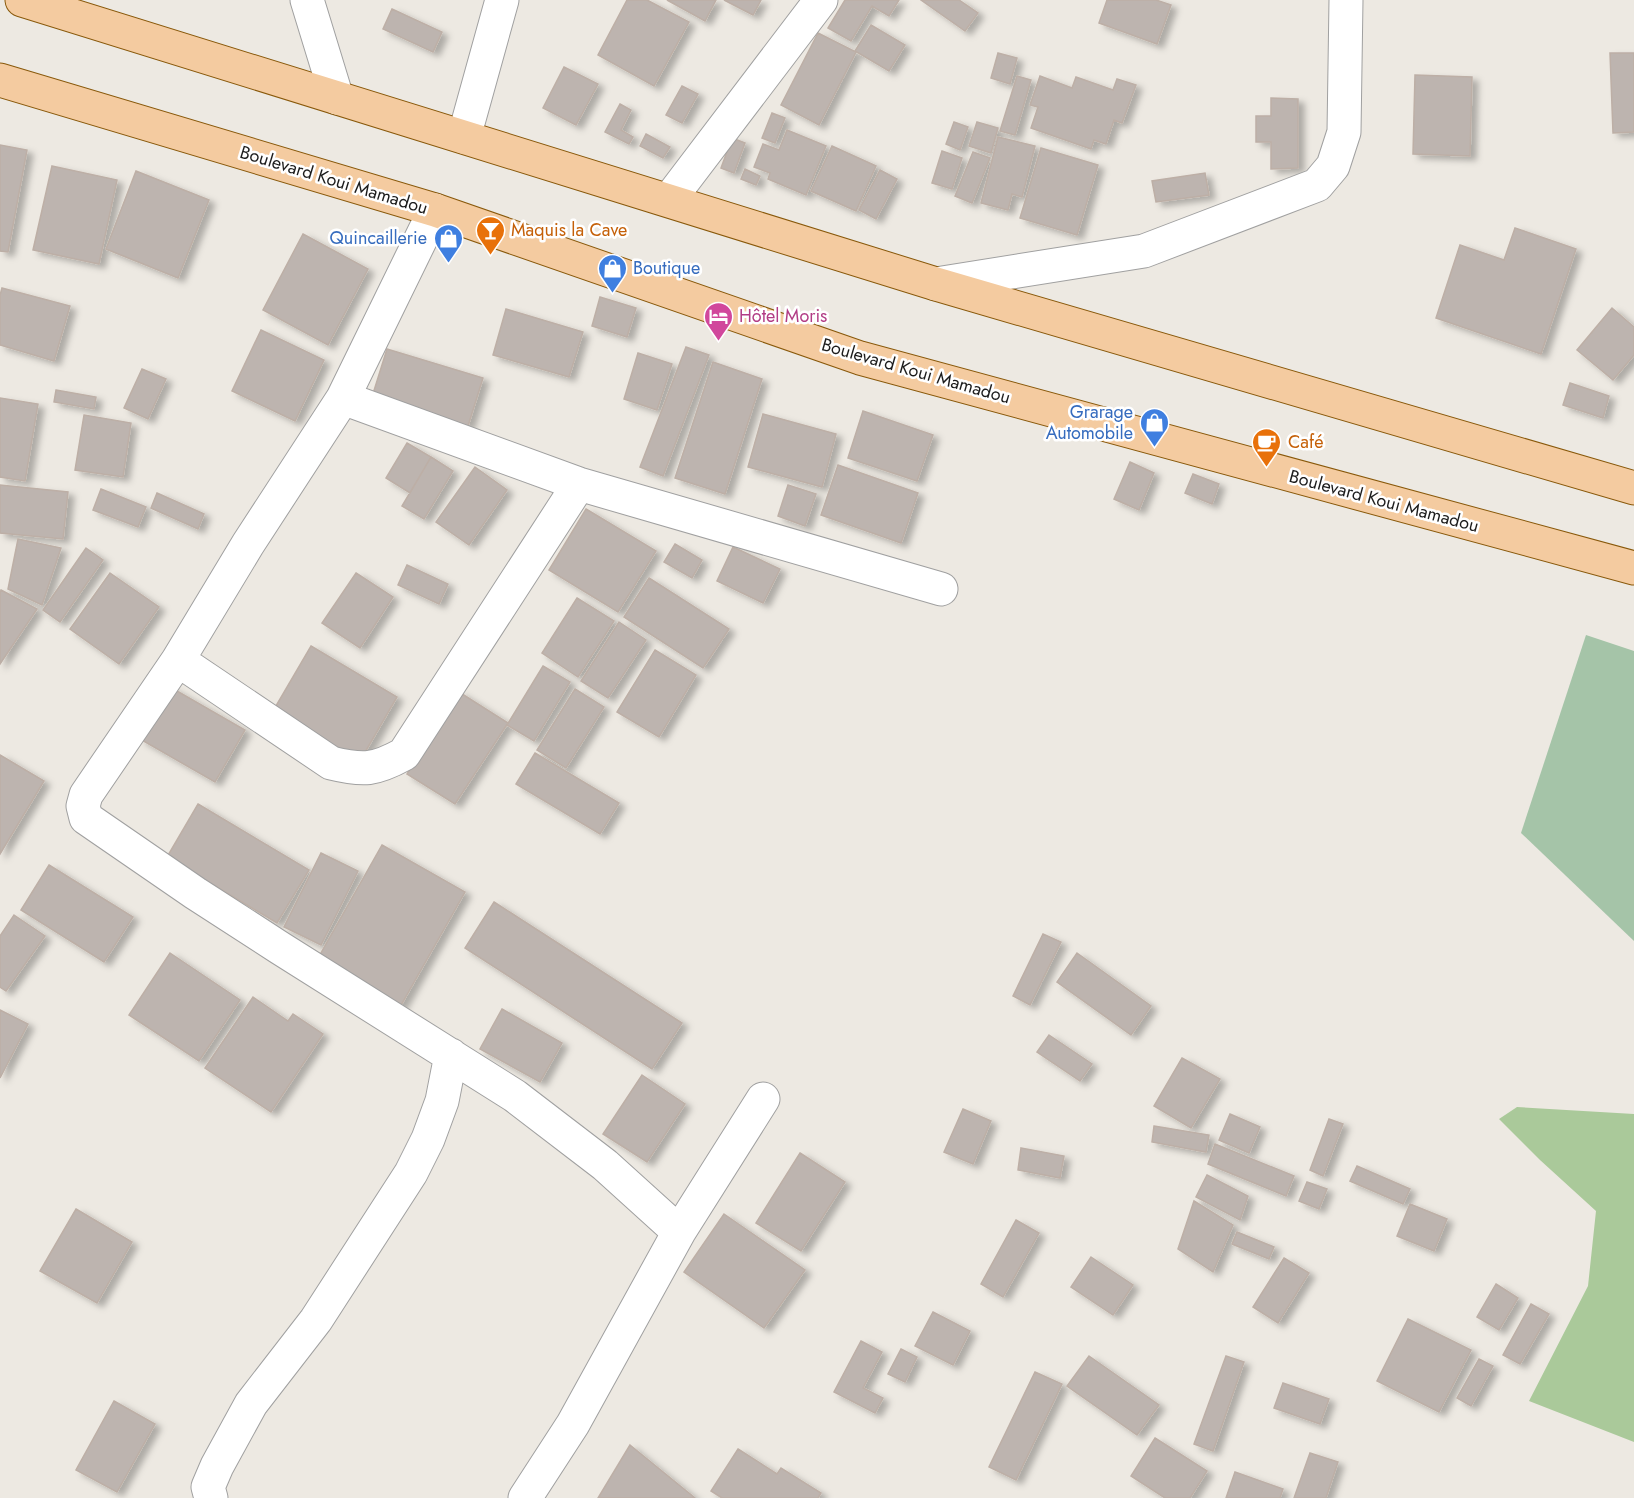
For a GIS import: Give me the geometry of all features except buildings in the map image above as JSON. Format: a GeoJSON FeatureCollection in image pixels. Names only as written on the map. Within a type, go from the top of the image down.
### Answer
{"type":"FeatureCollection","features":[{"type":"Feature","properties":{"kind":"main road"},"geometry":{"type":"LineString","coordinates":[[22,0],[936,284],[1634,488]]}},
{"type":"Feature","properties":{"kind":"main road","name":"Boulevard Koui Mamadou"},"geometry":{"type":"LineString","coordinates":[[0,80],[435,210],[860,358],[1634,568]]}},
{"type":"Feature","properties":{"kind":"street"},"geometry":{"type":"LineString","coordinates":[[307,0],[336,98]]}},
{"type":"Feature","properties":{"kind":"street"},"geometry":{"type":"LineString","coordinates":[[464,137],[502,0]]}},
{"type":"Feature","properties":{"kind":"street"},"geometry":{"type":"LineString","coordinates":[[669,200],[821,0]]}},
{"type":"Feature","properties":{"kind":"street"},"geometry":{"type":"LineString","coordinates":[[936,284],[1144,251],[1317,185],[1333,166],[1344,132],[1346,0]]}},
{"type":"Feature","properties":{"kind":"street"},"geometry":{"type":"LineString","coordinates":[[435,210],[343,398],[248,544],[178,660],[86,795],[83,806],[86,818],[233,918],[515,1096],[596,1158],[679,1232]]}},
{"type":"Feature","properties":{"kind":"street"},"geometry":{"type":"LineString","coordinates":[[343,398],[579,484],[941,589]]}},
{"type":"Feature","properties":{"kind":"street"},"geometry":{"type":"LineString","coordinates":[[178,660],[331,763],[349,768],[367,769],[384,765],[404,754],[579,484]]}},
{"type":"Feature","properties":{"kind":"street"},"geometry":{"type":"LineString","coordinates":[[211,1498],[208,1487],[251,1404],[316,1320],[411,1173],[428,1139],[442,1101],[451,1055]]}},
{"type":"Feature","properties":{"kind":"street"},"geometry":{"type":"LineString","coordinates":[[525,1498],[573,1424],[679,1232],[763,1099]]}},
{"type":"Feature","properties":{"kind":"green space"},"geometry":{"type":"Polygon","coordinates":[[[1586,635],[1634,651],[1634,941],[1521,833],[1586,635]]]}},
{"type":"Feature","properties":{"kind":"green space"},"geometry":{"type":"Polygon","coordinates":[[[1517,1107],[1634,1114],[1634,1442],[1529,1401],[1588,1286],[1596,1211],[1499,1119],[1517,1107]]]}},
{"type":"Feature","properties":{"kind":"place","name":"Maquis la Cave"},"geometry":{"type":"Point","coordinates":[490,256]}},
{"type":"Feature","properties":{"kind":"place","name":"Quincaillerie"},"geometry":{"type":"Point","coordinates":[448,264]}},
{"type":"Feature","properties":{"kind":"place","name":"Boutique"},"geometry":{"type":"Point","coordinates":[612,294]}},
{"type":"Feature","properties":{"kind":"place","name":"Hôtel Moris"},"geometry":{"type":"Point","coordinates":[718,342]}},
{"type":"Feature","properties":{"kind":"place","name":"Grarage Automobile"},"geometry":{"type":"Point","coordinates":[1154,448]}},
{"type":"Feature","properties":{"kind":"place","name":"Café"},"geometry":{"type":"Point","coordinates":[1267,468]}}]}
